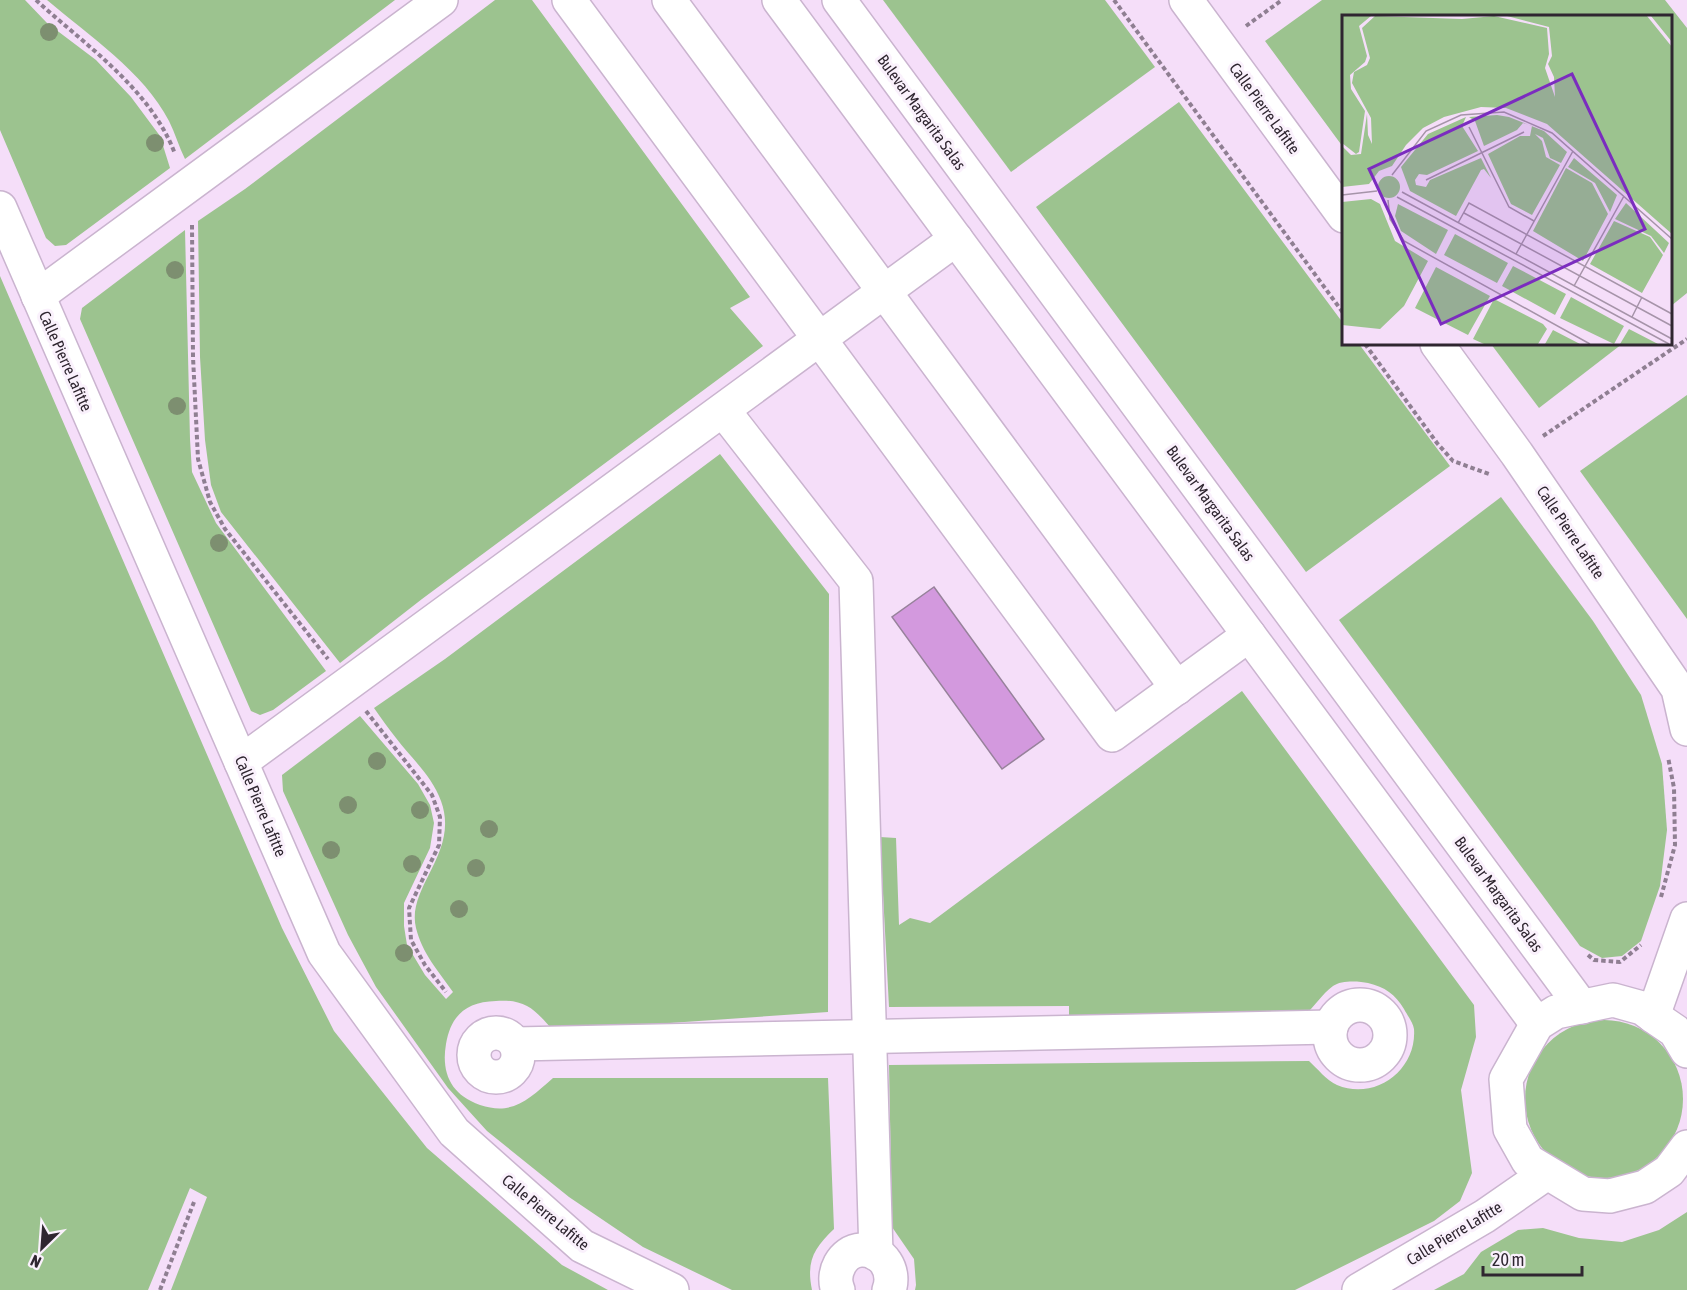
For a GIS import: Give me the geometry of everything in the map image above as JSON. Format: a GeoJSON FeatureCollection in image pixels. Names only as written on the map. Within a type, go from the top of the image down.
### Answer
{"type":"FeatureCollection","features":[{"type":"Feature","properties":{"kind":"street"},"geometry":{"type":"LineString","coordinates":[[38,296],[441,0]]}},
{"type":"Feature","properties":{"kind":"street"},"geometry":{"type":"LineString","coordinates":[[570,0],[1113,735],[1249,635]]}},
{"type":"Feature","properties":{"kind":"street"},"geometry":{"type":"LineString","coordinates":[[669,0],[1177,688]]}},
{"type":"Feature","properties":{"kind":"street"},"geometry":{"type":"LineString","coordinates":[[779,0],[1538,1024]]}},
{"type":"Feature","properties":{"kind":"street","name":"Bulevar Margarita Salas"},"geometry":{"type":"LineString","coordinates":[[839,0],[1582,1006]]}},
{"type":"Feature","properties":{"kind":"street","name":"Calle Pierre Lafitte"},"geometry":{"type":"LineString","coordinates":[[1186,0],[1342,213]]}},
{"type":"Feature","properties":{"kind":"street","name":"Calle Pierre Lafitte"},"geometry":{"type":"LineString","coordinates":[[0,208],[324,953],[454,1132],[582,1246],[672,1290]]}},
{"type":"Feature","properties":{"kind":"street"},"geometry":{"type":"LineString","coordinates":[[241,762],[956,239]]}},
{"type":"Feature","properties":{"kind":"street","name":"Calle Pierre Lafitte"},"geometry":{"type":"LineString","coordinates":[[1438,345],[1517,454],[1678,689],[1677,738]]}},
{"type":"Feature","properties":{"kind":"street"},"geometry":{"type":"LineString","coordinates":[[718,414],[856,581],[859,1045],[864,1253]]}},
{"type":"Feature","properties":{"kind":"street"},"geometry":{"type":"LineString","coordinates":[[1653,1016],[1687,919]]}},
{"type":"Feature","properties":{"kind":"street"},"geometry":{"type":"LineString","coordinates":[[1687,1051],[1675,1031],[1642,1008],[1613,1000],[1556,1012],[1538,1024],[1506,1078],[1510,1129],[1528,1161],[1583,1194],[1610,1196],[1645,1187],[1669,1171],[1687,1147]]}},
{"type":"Feature","properties":{"kind":"street"},"geometry":{"type":"LineString","coordinates":[[517,1051],[1331,1035]]}},
{"type":"Feature","properties":{"kind":"street","name":"Calle Pierre Lafitte"},"geometry":{"type":"LineString","coordinates":[[1359,1290],[1485,1216],[1547,1173]]}},
{"type":"Feature","properties":{"kind":"street"},"geometry":{"type":"LineString","coordinates":[[838,1290],[835,1285],[836,1273],[841,1261],[864,1253],[883,1258],[890,1268],[892,1281],[889,1290]]}},
{"type":"Feature","properties":{"kind":"path"},"geometry":{"type":"LineString","coordinates":[[36,0],[116,70],[153,114],[169,139],[180,168],[193,228],[193,357],[198,459],[210,502],[225,529],[432,795],[440,817],[439,845],[409,908],[411,940],[425,965],[446,992]]}},
{"type":"Feature","properties":{"kind":"path"},"geometry":{"type":"LineString","coordinates":[[1114,0],[1342,311]]}},
{"type":"Feature","properties":{"kind":"path"},"geometry":{"type":"LineString","coordinates":[[1219,46],[1282,0]]}},
{"type":"Feature","properties":{"kind":"path"},"geometry":{"type":"LineString","coordinates":[[1517,454],[1687,339]]}},
{"type":"Feature","properties":{"kind":"path"},"geometry":{"type":"LineString","coordinates":[[1366,345],[1437,443],[1453,461],[1494,476]]}},
{"type":"Feature","properties":{"kind":"path"},"geometry":{"type":"LineString","coordinates":[[1661,899],[1675,845],[1674,788],[1677,738]]}},
{"type":"Feature","properties":{"kind":"path"},"geometry":{"type":"LineString","coordinates":[[160,1290],[194,1202]]}},
{"type":"Feature","properties":{"kind":"green space"},"geometry":{"type":"Polygon","coordinates":[[[0,0],[25,0],[47,23],[96,60],[131,97],[160,136],[170,168],[66,245],[55,246],[46,238],[0,130],[0,0]]]}},
{"type":"Feature","properties":{"kind":"green space"},"geometry":{"type":"Polygon","coordinates":[[[47,0],[395,0],[185,159],[169,121],[145,86],[114,55],[47,0]]]}},
{"type":"Feature","properties":{"kind":"green space"},"geometry":{"type":"Polygon","coordinates":[[[495,0],[532,0],[750,297],[730,308],[763,346],[422,599],[340,663],[221,512],[211,485],[205,440],[200,357],[198,221],[245,189],[495,0]]]}},
{"type":"Feature","properties":{"kind":"green space"},"geometry":{"type":"Polygon","coordinates":[[[883,0],[1105,0],[1155,67],[1011,172],[883,0]]]}},
{"type":"Feature","properties":{"kind":"green space"},"geometry":{"type":"Polygon","coordinates":[[[1322,0],[1665,0],[1687,28],[1687,293],[1672,305],[1672,15],[1342,15],[1342,146],[1265,41],[1322,0]]]}},
{"type":"Feature","properties":{"kind":"green space"},"geometry":{"type":"Polygon","coordinates":[[[1179,102],[1342,322],[1342,345],[1360,345],[1450,466],[1306,572],[1036,207],[1179,102]]]}},
{"type":"Feature","properties":{"kind":"green space"},"geometry":{"type":"Polygon","coordinates":[[[185,230],[192,472],[216,523],[326,671],[273,710],[260,715],[251,711],[80,319],[82,308],[185,230]]]}},
{"type":"Feature","properties":{"kind":"green space"},"geometry":{"type":"Polygon","coordinates":[[[0,276],[282,928],[334,1031],[427,1148],[562,1265],[608,1290],[171,1290],[207,1197],[190,1188],[148,1290],[0,1290],[0,276]]]}},
{"type":"Feature","properties":{"kind":"green space"},"geometry":{"type":"Polygon","coordinates":[[[1492,345],[1621,345],[1539,408],[1492,345]]]}},
{"type":"Feature","properties":{"kind":"green space"},"geometry":{"type":"Polygon","coordinates":[[[1687,395],[1687,619],[1580,471],[1687,395]]]}},
{"type":"Feature","properties":{"kind":"green space"},"geometry":{"type":"Polygon","coordinates":[[[720,454],[829,594],[828,1012],[554,1031],[534,1011],[523,1004],[507,1001],[485,1002],[468,1007],[456,1018],[448,1034],[445,1064],[450,1082],[455,1089],[470,1101],[492,1108],[520,1104],[553,1078],[828,1078],[834,1229],[821,1242],[813,1256],[810,1271],[812,1290],[732,1290],[643,1247],[569,1197],[487,1131],[448,1088],[376,987],[348,935],[283,791],[282,775],[360,716],[418,784],[430,805],[434,823],[430,848],[404,903],[404,926],[407,945],[425,975],[446,999],[453,992],[422,946],[416,928],[415,913],[418,898],[444,837],[445,820],[441,801],[427,776],[374,708],[445,659],[720,454]]]}},
{"type":"Feature","properties":{"kind":"green space"},"geometry":{"type":"Polygon","coordinates":[[[1501,497],[1593,621],[1641,695],[1662,764],[1667,830],[1660,886],[1641,941],[1622,956],[1602,958],[1580,946],[1339,620],[1501,497]]]}},
{"type":"Feature","properties":{"kind":"green space"},"geometry":{"type":"Polygon","coordinates":[[[1242,691],[1474,1005],[1476,1037],[1461,1090],[1472,1173],[1460,1201],[1434,1221],[1295,1290],[915,1290],[914,1259],[892,1227],[889,1065],[1309,1061],[1337,1085],[1351,1089],[1365,1089],[1391,1078],[1409,1057],[1414,1029],[1404,1009],[1393,995],[1384,989],[1360,982],[1336,984],[1304,1016],[1069,1017],[1069,1006],[889,1007],[880,837],[896,838],[899,925],[910,918],[930,923],[1242,691]]]}},
{"type":"Feature","properties":{"kind":"green space"},"geometry":{"type":"Polygon","coordinates":[[[1604,1020],[1619,1021],[1634,1026],[1648,1033],[1660,1043],[1670,1055],[1677,1069],[1682,1084],[1682,1114],[1677,1129],[1670,1143],[1660,1155],[1648,1165],[1634,1172],[1619,1177],[1604,1178],[1589,1177],[1574,1172],[1560,1165],[1548,1155],[1538,1143],[1531,1129],[1526,1114],[1525,1099],[1526,1084],[1531,1069],[1538,1055],[1548,1043],[1560,1033],[1574,1026],[1589,1021],[1604,1020]]]}},
{"type":"Feature","properties":{"kind":"green space"},"geometry":{"type":"Polygon","coordinates":[[[1687,1212],[1687,1290],[1434,1290],[1464,1274],[1481,1252],[1518,1230],[1543,1228],[1579,1238],[1622,1242],[1659,1230],[1687,1212]]]}},
{"type":"Feature","properties":{"kind":"building"},"geometry":{"type":"Polygon","coordinates":[[[934,587],[1044,739],[1002,769],[892,617],[934,587]]]}}]}
